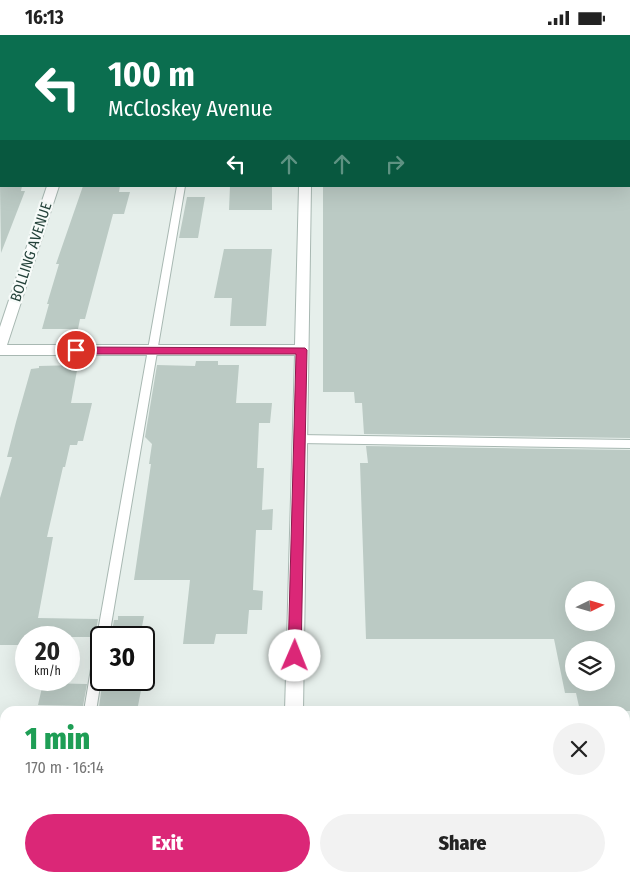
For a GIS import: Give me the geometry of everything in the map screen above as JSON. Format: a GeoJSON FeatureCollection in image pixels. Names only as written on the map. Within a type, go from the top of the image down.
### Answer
{"type":"FeatureCollection","features":[{"type":"Feature","properties":{"kind":"street","name":"BOLLING AVENUE"},"geometry":{"type":"LineString","coordinates":[[0,348],[53,187]]}},
{"type":"Feature","properties":{"kind":"street"},"geometry":{"type":"LineString","coordinates":[[294,706],[305,187]]}},
{"type":"Feature","properties":{"kind":"street"},"geometry":{"type":"LineString","coordinates":[[0,348],[302,350]]}},
{"type":"Feature","properties":{"kind":"lane"},"geometry":{"type":"LineString","coordinates":[[105,626],[151,350],[181,187]]}},
{"type":"Feature","properties":{"kind":"lane"},"geometry":{"type":"LineString","coordinates":[[299,439],[630,444]]}},
{"type":"Feature","properties":{"kind":"lane"},"geometry":{"type":"LineString","coordinates":[[91,706],[93,691]]}},
{"type":"Feature","properties":{"kind":"building"},"geometry":{"type":"Polygon","coordinates":[[[0,187],[22,187],[21,191],[25,191],[1,253],[0,187]]]}},
{"type":"Feature","properties":{"kind":"building"},"geometry":{"type":"Polygon","coordinates":[[[83,187],[120,187],[119,192],[130,192],[124,214],[113,214],[85,319],[80,319],[78,329],[42,329],[59,264],[56,264],[83,187]]]}},
{"type":"Feature","properties":{"kind":"building"},"geometry":{"type":"Polygon","coordinates":[[[230,187],[272,187],[272,210],[229,210],[230,187]]]}},
{"type":"Feature","properties":{"kind":"building"},"geometry":{"type":"Polygon","coordinates":[[[323,187],[630,187],[630,438],[364,434],[362,403],[355,403],[354,392],[323,392],[323,187]]]}},
{"type":"Feature","properties":{"kind":"building"},"geometry":{"type":"Polygon","coordinates":[[[187,197],[205,197],[198,238],[179,238],[187,197]]]}},
{"type":"Feature","properties":{"kind":"building"},"geometry":{"type":"Polygon","coordinates":[[[224,249],[272,249],[266,326],[230,326],[232,298],[214,298],[224,249]]]}},
{"type":"Feature","properties":{"kind":"building"},"geometry":{"type":"Polygon","coordinates":[[[196,361],[218,361],[218,365],[239,365],[236,403],[272,403],[270,423],[259,423],[257,468],[264,468],[262,510],[273,509],[272,530],[256,530],[253,590],[263,591],[262,610],[249,610],[247,634],[216,634],[214,644],[183,644],[190,580],[134,580],[151,464],[149,464],[152,444],[145,437],[157,365],[195,366],[196,361]]]}},
{"type":"Feature","properties":{"kind":"building"},"geometry":{"type":"Polygon","coordinates":[[[78,365],[71,403],[92,403],[83,441],[78,441],[77,445],[70,445],[65,467],[63,467],[47,537],[53,537],[38,618],[98,619],[97,626],[90,626],[90,637],[80,637],[80,626],[15,626],[15,645],[0,645],[0,498],[12,457],[7,457],[31,369],[39,368],[39,366],[78,365]]]}},
{"type":"Feature","properties":{"kind":"building"},"geometry":{"type":"Polygon","coordinates":[[[366,446],[630,450],[630,706],[579,706],[576,693],[565,693],[554,639],[366,639],[360,463],[368,463],[366,446]]]}},
{"type":"Feature","properties":{"kind":"building"},"geometry":{"type":"Polygon","coordinates":[[[118,616],[144,616],[142,626],[113,626],[114,620],[118,620],[118,616]]]}},
{"type":"Feature","properties":{"kind":"building"},"geometry":{"type":"Polygon","coordinates":[[[80,684],[87,684],[83,706],[38,705],[41,691],[80,691],[80,684]]]}},
{"type":"Feature","properties":{"kind":"building"},"geometry":{"type":"Polygon","coordinates":[[[101,691],[141,691],[138,706],[99,706],[101,691]]]}},
{"type":"Feature","properties":{"kind":"route"},"geometry":{"type":"LineString","coordinates":[[76,350],[302,350],[295,656]]}}]}
